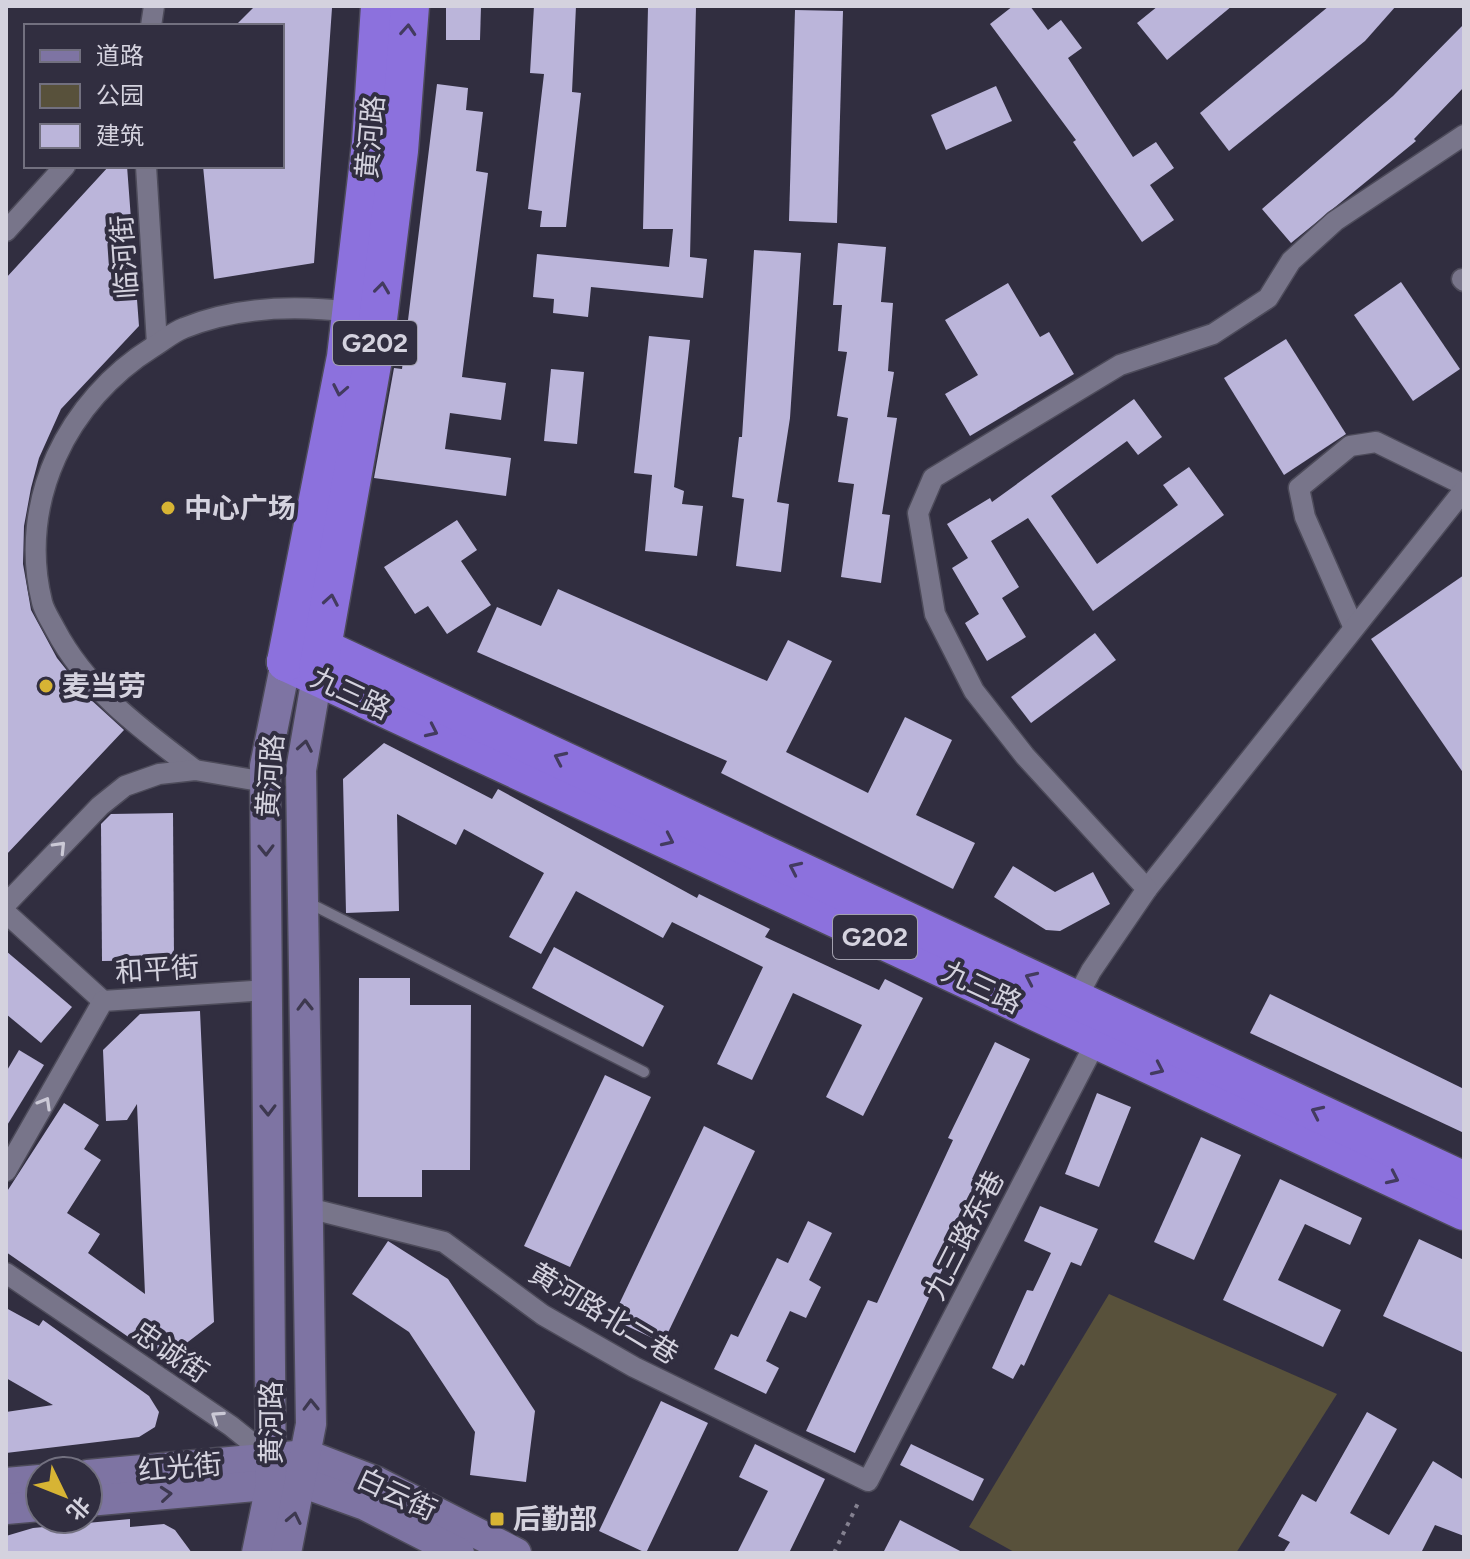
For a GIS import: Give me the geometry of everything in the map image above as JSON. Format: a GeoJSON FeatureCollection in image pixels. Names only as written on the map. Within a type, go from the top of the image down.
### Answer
{"type":"FeatureCollection","features":[{"type":"Feature","properties":{"kind":"highway","name":"黄河路"},"geometry":{"type":"LineString","coordinates":[[308,662],[371,143],[380,6]]}},
{"type":"Feature","properties":{"kind":"highway","name":"黄河路"},"geometry":{"type":"LineString","coordinates":[[308,662],[373,359],[399,151],[410,6]]}},
{"type":"Feature","properties":{"kind":"highway","name":"九三路"},"geometry":{"type":"LineString","coordinates":[[308,662],[1087,1020],[1464,1181]]}},
{"type":"Feature","properties":{"kind":"highway","name":"九三路"},"geometry":{"type":"LineString","coordinates":[[1087,1020],[1464,1211]]}},
{"type":"Feature","properties":{"kind":"main road","name":"黄河路"},"geometry":{"type":"LineString","coordinates":[[257,1553],[271,1472],[265,782],[308,662]]}},
{"type":"Feature","properties":{"kind":"main road","name":"黄河路"},"geometry":{"type":"LineString","coordinates":[[286,1553],[311,1424],[301,770],[308,662]]}},
{"type":"Feature","properties":{"kind":"main road","name":"白云街"},"geometry":{"type":"LineString","coordinates":[[271,1472],[304,1469],[377,1482],[516,1553]]}},
{"type":"Feature","properties":{"kind":"main road","name":"白云街"},"geometry":{"type":"LineString","coordinates":[[304,1469],[365,1505],[459,1553]]}},
{"type":"Feature","properties":{"kind":"main road","name":"红光街"},"geometry":{"type":"LineString","coordinates":[[104,1475],[271,1472]]}},
{"type":"Feature","properties":{"kind":"main road","name":"红光街"},"geometry":{"type":"LineString","coordinates":[[104,1498],[271,1472]]}},
{"type":"Feature","properties":{"kind":"street"},"geometry":{"type":"LineString","coordinates":[[1147,889],[1025,756],[974,691],[935,614],[918,513],[933,478],[1120,365],[1213,334],[1268,298],[1291,261],[1335,221],[1464,135]]}},
{"type":"Feature","properties":{"kind":"street"},"geometry":{"type":"LineString","coordinates":[[6,231],[63,168]]}},
{"type":"Feature","properties":{"kind":"street","name":"临河街"},"geometry":{"type":"LineString","coordinates":[[146,168],[157,344]]}},
{"type":"Feature","properties":{"kind":"street"},"geometry":{"type":"LineString","coordinates":[[195,770],[119,712],[71,659],[42,604],[35,538],[49,471],[81,409],[130,361],[182,328],[239,312],[301,306],[351,312]]}},
{"type":"Feature","properties":{"kind":"street"},"geometry":{"type":"LineString","coordinates":[[1353,626],[1305,517],[1299,488],[1350,446],[1376,442],[1464,487]]}},
{"type":"Feature","properties":{"kind":"street","name":"九三路东巷"},"geometry":{"type":"LineString","coordinates":[[868,1481],[1087,1020],[1091,971],[1147,889],[1464,487]]}},
{"type":"Feature","properties":{"kind":"street"},"geometry":{"type":"LineString","coordinates":[[6,904],[100,806],[125,786],[159,774],[195,770],[265,782]]}},
{"type":"Feature","properties":{"kind":"street"},"geometry":{"type":"LineString","coordinates":[[6,913],[103,1001]]}},
{"type":"Feature","properties":{"kind":"street","name":"和平街"},"geometry":{"type":"LineString","coordinates":[[6,1171],[103,1001],[267,990]]}},
{"type":"Feature","properties":{"kind":"street","name":"黄河路北二巷"},"geometry":{"type":"LineString","coordinates":[[308,1208],[444,1242],[543,1315],[634,1367],[868,1481]]}},
{"type":"Feature","properties":{"kind":"street","name":"忠诚街"},"geometry":{"type":"LineString","coordinates":[[6,1273],[231,1426],[271,1472]]}},
{"type":"Feature","properties":{"kind":"lane"},"geometry":{"type":"LineString","coordinates":[[303,901],[644,1072]]}},
{"type":"Feature","properties":{"kind":"path"},"geometry":{"type":"LineString","coordinates":[[834,1553],[868,1481]]}},
{"type":"Feature","properties":{"kind":"green space"},"geometry":{"type":"Polygon","coordinates":[[[1109,1294],[1337,1394],[1236,1553],[1016,1553],[969,1527],[1109,1294]]]}},
{"type":"Feature","properties":{"kind":"building"},"geometry":{"type":"Polygon","coordinates":[[[255,6],[332,8],[314,263],[214,279],[203,168],[284,168],[284,24],[237,24],[255,6]]]}},
{"type":"Feature","properties":{"kind":"building"},"geometry":{"type":"Polygon","coordinates":[[[446,6],[481,6],[480,40],[446,40],[446,6]]]}},
{"type":"Feature","properties":{"kind":"building"},"geometry":{"type":"Polygon","coordinates":[[[534,6],[576,6],[572,92],[581,93],[566,227],[540,227],[542,211],[528,209],[544,74],[530,73],[534,6]]]}},
{"type":"Feature","properties":{"kind":"building"},"geometry":{"type":"Polygon","coordinates":[[[1013,6],[1030,6],[1048,30],[1061,20],[1082,48],[1068,58],[1133,157],[1156,142],[1174,168],[1150,185],[1174,220],[1142,242],[1073,142],[1076,140],[990,24],[1013,6]]]}},
{"type":"Feature","properties":{"kind":"building"},"geometry":{"type":"Polygon","coordinates":[[[1158,6],[1232,6],[1167,60],[1137,23],[1158,6]]]}},
{"type":"Feature","properties":{"kind":"building"},"geometry":{"type":"Polygon","coordinates":[[[1329,6],[1396,6],[1365,41],[1229,151],[1200,113],[1329,6]]]}},
{"type":"Feature","properties":{"kind":"building"},"geometry":{"type":"Polygon","coordinates":[[[648,7],[696,7],[690,257],[707,259],[703,298],[591,287],[588,317],[553,313],[554,299],[533,297],[537,254],[669,267],[673,229],[643,229],[648,7]]]}},
{"type":"Feature","properties":{"kind":"building"},"geometry":{"type":"Polygon","coordinates":[[[795,10],[843,11],[837,223],[789,221],[795,10]]]}},
{"type":"Feature","properties":{"kind":"building"},"geometry":{"type":"Polygon","coordinates":[[[1464,24],[1464,87],[1414,139],[1416,141],[1291,243],[1262,209],[1393,96],[1464,24]]]}},
{"type":"Feature","properties":{"kind":"building"},"geometry":{"type":"Polygon","coordinates":[[[437,84],[468,88],[466,110],[483,112],[476,171],[488,173],[462,377],[506,383],[501,420],[450,413],[445,449],[511,458],[506,496],[374,478],[394,368],[402,369],[437,84]]]}},
{"type":"Feature","properties":{"kind":"building"},"geometry":{"type":"Polygon","coordinates":[[[996,86],[1012,121],[946,150],[931,115],[996,86]]]}},
{"type":"Feature","properties":{"kind":"building"},"geometry":{"type":"Polygon","coordinates":[[[107,168],[127,168],[139,326],[61,409],[39,458],[31,488],[24,526],[23,564],[31,610],[57,658],[89,698],[124,730],[6,855],[6,278],[107,168]]]}},
{"type":"Feature","properties":{"kind":"building"},"geometry":{"type":"Polygon","coordinates":[[[838,243],[886,247],[881,302],[893,303],[888,371],[894,372],[887,417],[897,418],[882,514],[890,515],[881,583],[841,577],[854,484],[838,482],[848,418],[837,416],[847,352],[838,351],[842,305],[833,305],[838,243]]]}},
{"type":"Feature","properties":{"kind":"building"},"geometry":{"type":"Polygon","coordinates":[[[754,250],[801,253],[790,418],[777,502],[789,504],[781,572],[736,566],[744,499],[732,497],[739,437],[742,437],[754,250]]]}},
{"type":"Feature","properties":{"kind":"building"},"geometry":{"type":"Polygon","coordinates":[[[1401,282],[1460,369],[1413,401],[1354,315],[1401,282]]]}},
{"type":"Feature","properties":{"kind":"building"},"geometry":{"type":"Polygon","coordinates":[[[1008,283],[1040,337],[1049,332],[1074,374],[970,436],[945,394],[978,375],[945,320],[1008,283]]]}},
{"type":"Feature","properties":{"kind":"building"},"geometry":{"type":"Polygon","coordinates":[[[649,336],[690,340],[674,487],[684,491],[682,504],[703,506],[697,556],[645,551],[652,475],[634,473],[649,336]]]}},
{"type":"Feature","properties":{"kind":"building"},"geometry":{"type":"Polygon","coordinates":[[[1286,339],[1346,434],[1284,475],[1224,378],[1286,339]]]}},
{"type":"Feature","properties":{"kind":"building"},"geometry":{"type":"Polygon","coordinates":[[[551,369],[584,372],[577,444],[544,441],[551,369]]]}},
{"type":"Feature","properties":{"kind":"building"},"geometry":{"type":"Polygon","coordinates":[[[1134,399],[1162,437],[1138,455],[1127,441],[1051,496],[1097,564],[1178,505],[1163,485],[1189,467],[1224,515],[1093,611],[1028,518],[991,541],[1019,587],[1002,598],[1026,637],[987,661],[965,623],[979,614],[952,568],[968,558],[947,524],[990,498],[992,502],[1134,399]]]}},
{"type":"Feature","properties":{"kind":"building"},"geometry":{"type":"Polygon","coordinates":[[[457,520],[477,550],[461,561],[491,605],[447,634],[428,606],[415,614],[384,567],[457,520]]]}},
{"type":"Feature","properties":{"kind":"building"},"geometry":{"type":"Polygon","coordinates":[[[1464,575],[1464,774],[1371,639],[1464,575]]]}},
{"type":"Feature","properties":{"kind":"building"},"geometry":{"type":"Polygon","coordinates":[[[558,589],[767,681],[788,640],[832,661],[786,752],[868,793],[905,717],[952,740],[916,815],[975,843],[953,889],[721,773],[727,761],[477,652],[497,607],[541,626],[558,589]]]}},
{"type":"Feature","properties":{"kind":"building"},"geometry":{"type":"Polygon","coordinates":[[[1095,633],[1116,660],[1031,723],[1011,697],[1095,633]]]}},
{"type":"Feature","properties":{"kind":"building"},"geometry":{"type":"Polygon","coordinates":[[[384,743],[492,799],[498,789],[697,898],[699,894],[770,929],[765,937],[879,990],[885,979],[923,998],[863,1116],[826,1097],[862,1025],[793,993],[752,1080],[717,1064],[763,967],[672,922],[663,938],[576,891],[541,954],[509,937],[544,873],[464,829],[456,845],[397,814],[399,911],[346,913],[343,779],[384,743]]]}},
{"type":"Feature","properties":{"kind":"building"},"geometry":{"type":"Polygon","coordinates":[[[173,813],[174,960],[102,961],[101,824],[111,814],[173,813]]]}},
{"type":"Feature","properties":{"kind":"building"},"geometry":{"type":"Polygon","coordinates":[[[1013,866],[1055,892],[1093,872],[1110,904],[1060,931],[1046,930],[994,897],[1013,866]]]}},
{"type":"Feature","properties":{"kind":"building"},"geometry":{"type":"Polygon","coordinates":[[[554,947],[664,1006],[643,1047],[532,988],[554,947]]]}},
{"type":"Feature","properties":{"kind":"building"},"geometry":{"type":"Polygon","coordinates":[[[6,951],[72,1007],[41,1043],[6,1014],[6,951]]]}},
{"type":"Feature","properties":{"kind":"building"},"geometry":{"type":"Polygon","coordinates":[[[359,978],[410,978],[410,1005],[471,1005],[470,1170],[422,1170],[422,1197],[358,1197],[359,978]]]}},
{"type":"Feature","properties":{"kind":"building"},"geometry":{"type":"Polygon","coordinates":[[[1270,994],[1464,1089],[1464,1133],[1250,1033],[1270,994]]]}},
{"type":"Feature","properties":{"kind":"building"},"geometry":{"type":"Polygon","coordinates":[[[200,1011],[214,1322],[163,1361],[6,1252],[6,1193],[64,1103],[99,1125],[84,1149],[101,1160],[67,1213],[100,1234],[88,1253],[145,1294],[137,1104],[127,1120],[106,1121],[103,1050],[140,1014],[200,1011]]]}},
{"type":"Feature","properties":{"kind":"building"},"geometry":{"type":"Polygon","coordinates":[[[995,1042],[1030,1059],[972,1179],[983,1184],[855,1453],[806,1431],[868,1300],[877,1303],[953,1140],[948,1138],[995,1042]]]}},
{"type":"Feature","properties":{"kind":"building"},"geometry":{"type":"Polygon","coordinates":[[[19,1050],[44,1065],[6,1127],[6,1072],[19,1050]]]}},
{"type":"Feature","properties":{"kind":"building"},"geometry":{"type":"Polygon","coordinates":[[[605,1075],[651,1097],[570,1267],[524,1246],[605,1075]]]}},
{"type":"Feature","properties":{"kind":"building"},"geometry":{"type":"Polygon","coordinates":[[[1097,1093],[1131,1107],[1099,1187],[1065,1174],[1097,1093]]]}},
{"type":"Feature","properties":{"kind":"building"},"geometry":{"type":"Polygon","coordinates":[[[704,1126],[755,1151],[663,1343],[612,1319],[704,1126]]]}},
{"type":"Feature","properties":{"kind":"building"},"geometry":{"type":"Polygon","coordinates":[[[1201,1137],[1241,1155],[1194,1260],[1154,1242],[1201,1137]]]}},
{"type":"Feature","properties":{"kind":"building"},"geometry":{"type":"Polygon","coordinates":[[[1280,1179],[1362,1218],[1350,1245],[1305,1224],[1278,1280],[1341,1310],[1323,1347],[1223,1300],[1280,1179]]]}},
{"type":"Feature","properties":{"kind":"building"},"geometry":{"type":"Polygon","coordinates":[[[1040,1206],[1098,1229],[1081,1266],[1071,1262],[1024,1366],[1021,1364],[1013,1379],[992,1368],[1027,1290],[1033,1291],[1051,1253],[1024,1241],[1040,1206]]]}},
{"type":"Feature","properties":{"kind":"building"},"geometry":{"type":"Polygon","coordinates":[[[808,1221],[832,1233],[809,1280],[821,1287],[806,1318],[790,1311],[766,1361],[779,1368],[766,1394],[714,1369],[731,1334],[738,1337],[777,1258],[788,1263],[808,1221]]]}},
{"type":"Feature","properties":{"kind":"building"},"geometry":{"type":"Polygon","coordinates":[[[1419,1239],[1464,1260],[1464,1353],[1383,1316],[1419,1239]]]}},
{"type":"Feature","properties":{"kind":"building"},"geometry":{"type":"Polygon","coordinates":[[[388,1241],[448,1279],[535,1411],[526,1482],[470,1475],[475,1432],[409,1332],[352,1294],[388,1241]]]}},
{"type":"Feature","properties":{"kind":"building"},"geometry":{"type":"Polygon","coordinates":[[[6,1308],[39,1326],[43,1320],[149,1396],[159,1412],[155,1427],[139,1437],[6,1453],[6,1412],[53,1405],[6,1378],[6,1308]]]}},
{"type":"Feature","properties":{"kind":"building"},"geometry":{"type":"Polygon","coordinates":[[[661,1401],[708,1423],[646,1553],[599,1531],[661,1401]]]}},
{"type":"Feature","properties":{"kind":"building"},"geometry":{"type":"Polygon","coordinates":[[[1367,1412],[1397,1429],[1350,1513],[1389,1535],[1433,1461],[1464,1480],[1464,1536],[1435,1525],[1421,1553],[1283,1553],[1290,1542],[1278,1536],[1302,1494],[1316,1502],[1367,1412]]]}},
{"type":"Feature","properties":{"kind":"building"},"geometry":{"type":"Polygon","coordinates":[[[755,1444],[825,1479],[789,1553],[737,1553],[768,1491],[739,1477],[755,1444]]]}},
{"type":"Feature","properties":{"kind":"building"},"geometry":{"type":"Polygon","coordinates":[[[911,1444],[984,1479],[973,1501],[900,1465],[911,1444]]]}},
{"type":"Feature","properties":{"kind":"building"},"geometry":{"type":"Polygon","coordinates":[[[130,1519],[130,1527],[164,1524],[175,1530],[192,1553],[6,1553],[6,1536],[24,1531],[24,1535],[104,1535],[104,1521],[130,1519]]]}},
{"type":"Feature","properties":{"kind":"building"},"geometry":{"type":"Polygon","coordinates":[[[900,1520],[964,1553],[883,1553],[900,1520]]]}},
{"type":"Feature","properties":{"kind":"place","name":"中心广场"},"geometry":{"type":"Point","coordinates":[168,508]}},
{"type":"Feature","properties":{"kind":"place","name":"麦当劳"},"geometry":{"type":"Point","coordinates":[46,686]}},
{"type":"Feature","properties":{"kind":"place","name":"后勤部"},"geometry":{"type":"Point","coordinates":[497,1519]}}]}
